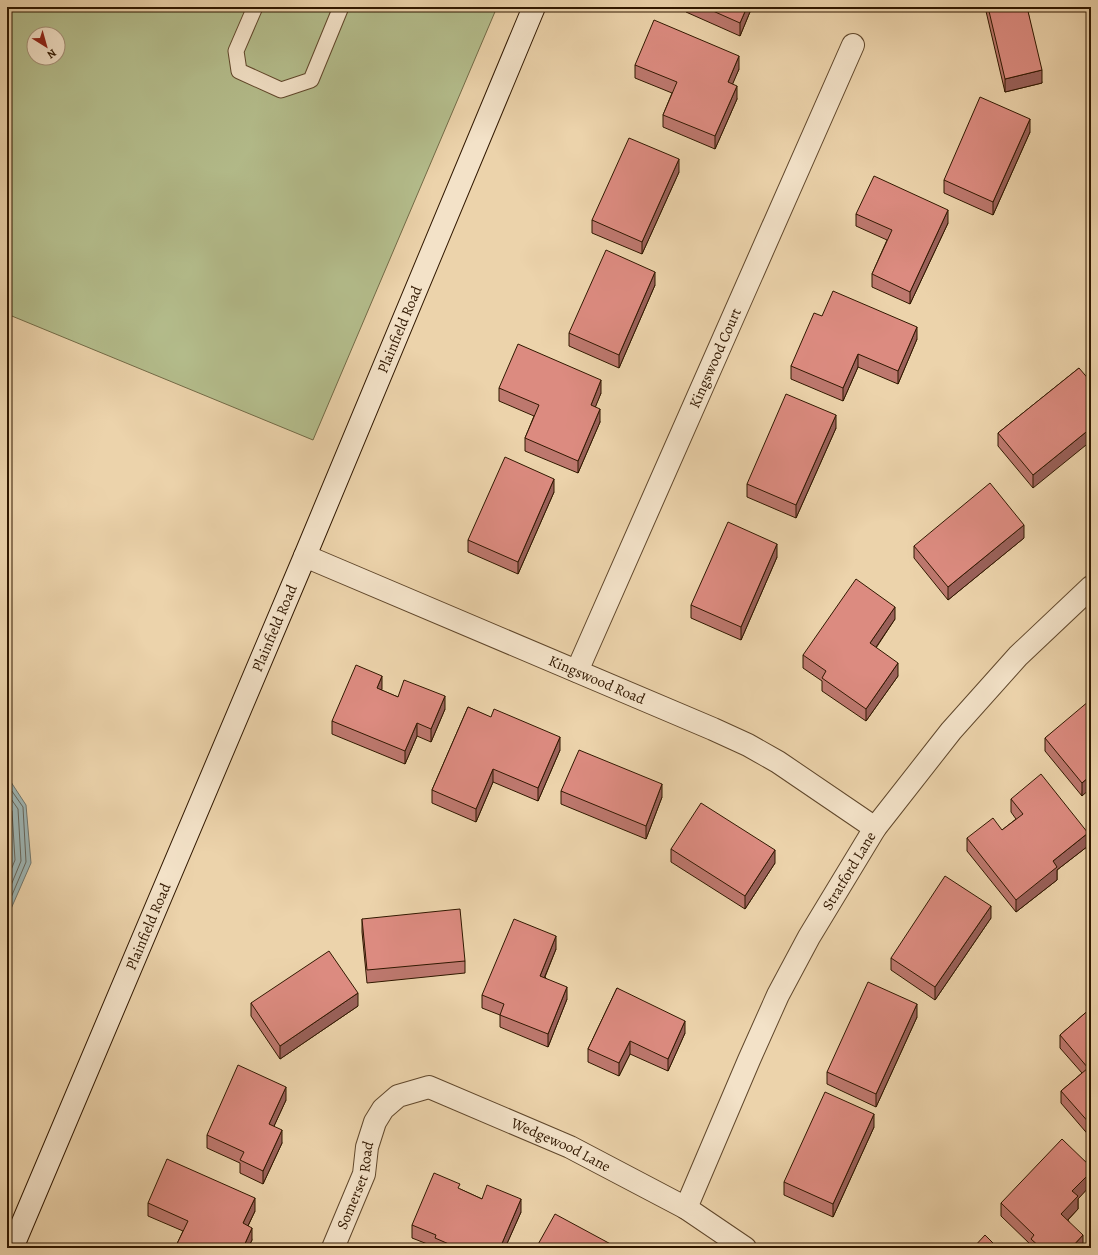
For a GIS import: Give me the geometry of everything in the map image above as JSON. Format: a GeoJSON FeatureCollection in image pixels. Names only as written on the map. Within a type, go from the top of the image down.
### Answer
{"type":"FeatureCollection","features":[{"type":"Feature","properties":{"kind":"street","name":"Plainfield Road"},"geometry":{"type":"LineString","coordinates":[[12,1248],[305,556],[534,7]]}},
{"type":"Feature","properties":{"kind":"street","name":"Kingswood Court"},"geometry":{"type":"LineString","coordinates":[[577,672],[853,45]]}},
{"type":"Feature","properties":{"kind":"street","name":"Kingswood Road"},"geometry":{"type":"LineString","coordinates":[[305,556],[748,745],[778,762],[875,828]]}},
{"type":"Feature","properties":{"kind":"street","name":"Stratford Lane"},"geometry":{"type":"LineString","coordinates":[[686,1208],[778,995],[809,937],[875,828],[951,730],[1018,656],[1091,587]]}},
{"type":"Feature","properties":{"kind":"street","name":"Wedgewood Lane"},"geometry":{"type":"LineString","coordinates":[[375,1122],[383,1109],[398,1096],[430,1087],[570,1147],[686,1208],[745,1248]]}},
{"type":"Feature","properties":{"kind":"street","name":"Somerset Road"},"geometry":{"type":"LineString","coordinates":[[333,1248],[364,1174],[367,1147],[375,1122]]}},
{"type":"Feature","properties":{"kind":"lane"},"geometry":{"type":"LineString","coordinates":[[255,7],[236,51],[240,71],[281,90],[311,80],[341,7]]}},
{"type":"Feature","properties":{"kind":"green space"},"geometry":{"type":"Polygon","coordinates":[[[7,7],[497,7],[313,440],[7,314],[7,7]]]}},
{"type":"Feature","properties":{"kind":"water"},"geometry":{"type":"Polygon","coordinates":[[[7,779],[9,779],[26,805],[31,863],[7,918],[7,779]]]}},
{"type":"Feature","properties":{"kind":"building"},"geometry":{"type":"Polygon","coordinates":[[[704,7],[747,7],[740,23],[704,7]]]}},
{"type":"Feature","properties":{"kind":"building"},"geometry":{"type":"Polygon","coordinates":[[[988,7],[1027,7],[1042,70],[1005,79],[988,7]]]}},
{"type":"Feature","properties":{"kind":"building"},"geometry":{"type":"Polygon","coordinates":[[[654,20],[739,56],[728,82],[737,86],[715,136],[663,115],[677,82],[635,65],[654,20]]]}},
{"type":"Feature","properties":{"kind":"building"},"geometry":{"type":"Polygon","coordinates":[[[980,97],[1030,119],[993,202],[944,180],[980,97]]]}},
{"type":"Feature","properties":{"kind":"building"},"geometry":{"type":"Polygon","coordinates":[[[629,138],[679,159],[642,242],[592,220],[629,138]]]}},
{"type":"Feature","properties":{"kind":"building"},"geometry":{"type":"Polygon","coordinates":[[[874,176],[948,210],[910,292],[872,274],[892,230],[856,214],[874,176]]]}},
{"type":"Feature","properties":{"kind":"building"},"geometry":{"type":"Polygon","coordinates":[[[606,250],[655,272],[619,355],[569,333],[606,250]]]}},
{"type":"Feature","properties":{"kind":"building"},"geometry":{"type":"Polygon","coordinates":[[[833,291],[917,327],[898,371],[858,354],[843,388],[791,366],[814,313],[822,316],[833,291]]]}},
{"type":"Feature","properties":{"kind":"building"},"geometry":{"type":"Polygon","coordinates":[[[518,344],[601,380],[591,405],[600,409],[578,461],[525,438],[539,405],[499,388],[518,344]]]}},
{"type":"Feature","properties":{"kind":"building"},"geometry":{"type":"Polygon","coordinates":[[[1079,368],[1091,382],[1091,428],[1033,475],[998,433],[1079,368]]]}},
{"type":"Feature","properties":{"kind":"building"},"geometry":{"type":"Polygon","coordinates":[[[786,394],[836,415],[796,505],[747,484],[786,394]]]}},
{"type":"Feature","properties":{"kind":"building"},"geometry":{"type":"Polygon","coordinates":[[[505,457],[554,479],[518,562],[468,540],[505,457]]]}},
{"type":"Feature","properties":{"kind":"building"},"geometry":{"type":"Polygon","coordinates":[[[990,483],[1024,525],[948,587],[914,546],[990,483]]]}},
{"type":"Feature","properties":{"kind":"building"},"geometry":{"type":"Polygon","coordinates":[[[728,522],[777,544],[741,627],[691,605],[728,522]]]}},
{"type":"Feature","properties":{"kind":"building"},"geometry":{"type":"Polygon","coordinates":[[[856,579],[895,607],[870,643],[898,663],[866,709],[822,678],[826,671],[803,655],[856,579]]]}},
{"type":"Feature","properties":{"kind":"building"},"geometry":{"type":"Polygon","coordinates":[[[356,665],[382,676],[377,688],[398,697],[404,680],[445,696],[431,729],[417,723],[405,751],[332,721],[356,665]]]}},
{"type":"Feature","properties":{"kind":"building"},"geometry":{"type":"Polygon","coordinates":[[[1089,701],[1091,703],[1091,775],[1082,783],[1045,738],[1089,701]]]}},
{"type":"Feature","properties":{"kind":"building"},"geometry":{"type":"Polygon","coordinates":[[[468,707],[491,717],[494,709],[560,737],[538,788],[493,769],[476,809],[432,790],[468,707]]]}},
{"type":"Feature","properties":{"kind":"building"},"geometry":{"type":"Polygon","coordinates":[[[579,750],[662,784],[646,826],[561,791],[579,750]]]}},
{"type":"Feature","properties":{"kind":"building"},"geometry":{"type":"Polygon","coordinates":[[[1041,774],[1088,833],[1053,861],[1057,867],[1016,900],[967,838],[993,818],[1002,830],[1023,814],[1011,799],[1041,774]]]}},
{"type":"Feature","properties":{"kind":"building"},"geometry":{"type":"Polygon","coordinates":[[[701,803],[775,850],[745,896],[671,849],[701,803]]]}},
{"type":"Feature","properties":{"kind":"building"},"geometry":{"type":"Polygon","coordinates":[[[945,876],[991,906],[935,987],[891,958],[945,876]]]}},
{"type":"Feature","properties":{"kind":"building"},"geometry":{"type":"Polygon","coordinates":[[[460,909],[465,961],[367,970],[362,919],[460,909]]]}},
{"type":"Feature","properties":{"kind":"building"},"geometry":{"type":"Polygon","coordinates":[[[514,919],[556,936],[540,976],[567,987],[548,1034],[500,1015],[504,1004],[482,995],[514,919]]]}},
{"type":"Feature","properties":{"kind":"building"},"geometry":{"type":"Polygon","coordinates":[[[329,951],[358,993],[280,1046],[251,1003],[329,951]]]}},
{"type":"Feature","properties":{"kind":"building"},"geometry":{"type":"Polygon","coordinates":[[[868,982],[917,1004],[876,1094],[827,1072],[868,982]]]}},
{"type":"Feature","properties":{"kind":"building"},"geometry":{"type":"Polygon","coordinates":[[[617,988],[685,1021],[668,1059],[630,1041],[619,1063],[588,1049],[617,988]]]}},
{"type":"Feature","properties":{"kind":"building"},"geometry":{"type":"Polygon","coordinates":[[[1091,1008],[1091,1125],[1061,1091],[1088,1068],[1060,1035],[1091,1008]]]}},
{"type":"Feature","properties":{"kind":"building"},"geometry":{"type":"Polygon","coordinates":[[[238,1065],[286,1087],[269,1124],[282,1130],[263,1171],[240,1160],[244,1152],[207,1135],[238,1065]]]}},
{"type":"Feature","properties":{"kind":"building"},"geometry":{"type":"Polygon","coordinates":[[[825,1092],[874,1114],[833,1204],[784,1182],[825,1092]]]}},
{"type":"Feature","properties":{"kind":"building"},"geometry":{"type":"Polygon","coordinates":[[[1062,1139],[1091,1167],[1091,1172],[1072,1191],[1078,1196],[1061,1214],[1083,1235],[1071,1248],[1041,1248],[1031,1239],[1034,1235],[1001,1203],[1062,1139]]]}},
{"type":"Feature","properties":{"kind":"building"},"geometry":{"type":"Polygon","coordinates":[[[167,1159],[255,1198],[243,1223],[252,1228],[243,1248],[175,1248],[188,1221],[148,1203],[167,1159]]]}},
{"type":"Feature","properties":{"kind":"building"},"geometry":{"type":"Polygon","coordinates":[[[434,1173],[460,1184],[458,1188],[482,1199],[487,1185],[521,1199],[500,1248],[458,1248],[435,1238],[436,1235],[412,1225],[434,1173]]]}},
{"type":"Feature","properties":{"kind":"building"},"geometry":{"type":"Polygon","coordinates":[[[555,1214],[618,1248],[536,1248],[555,1214]]]}},
{"type":"Feature","properties":{"kind":"building"},"geometry":{"type":"Polygon","coordinates":[[[985,1235],[998,1248],[973,1248],[985,1235]]]}}]}
